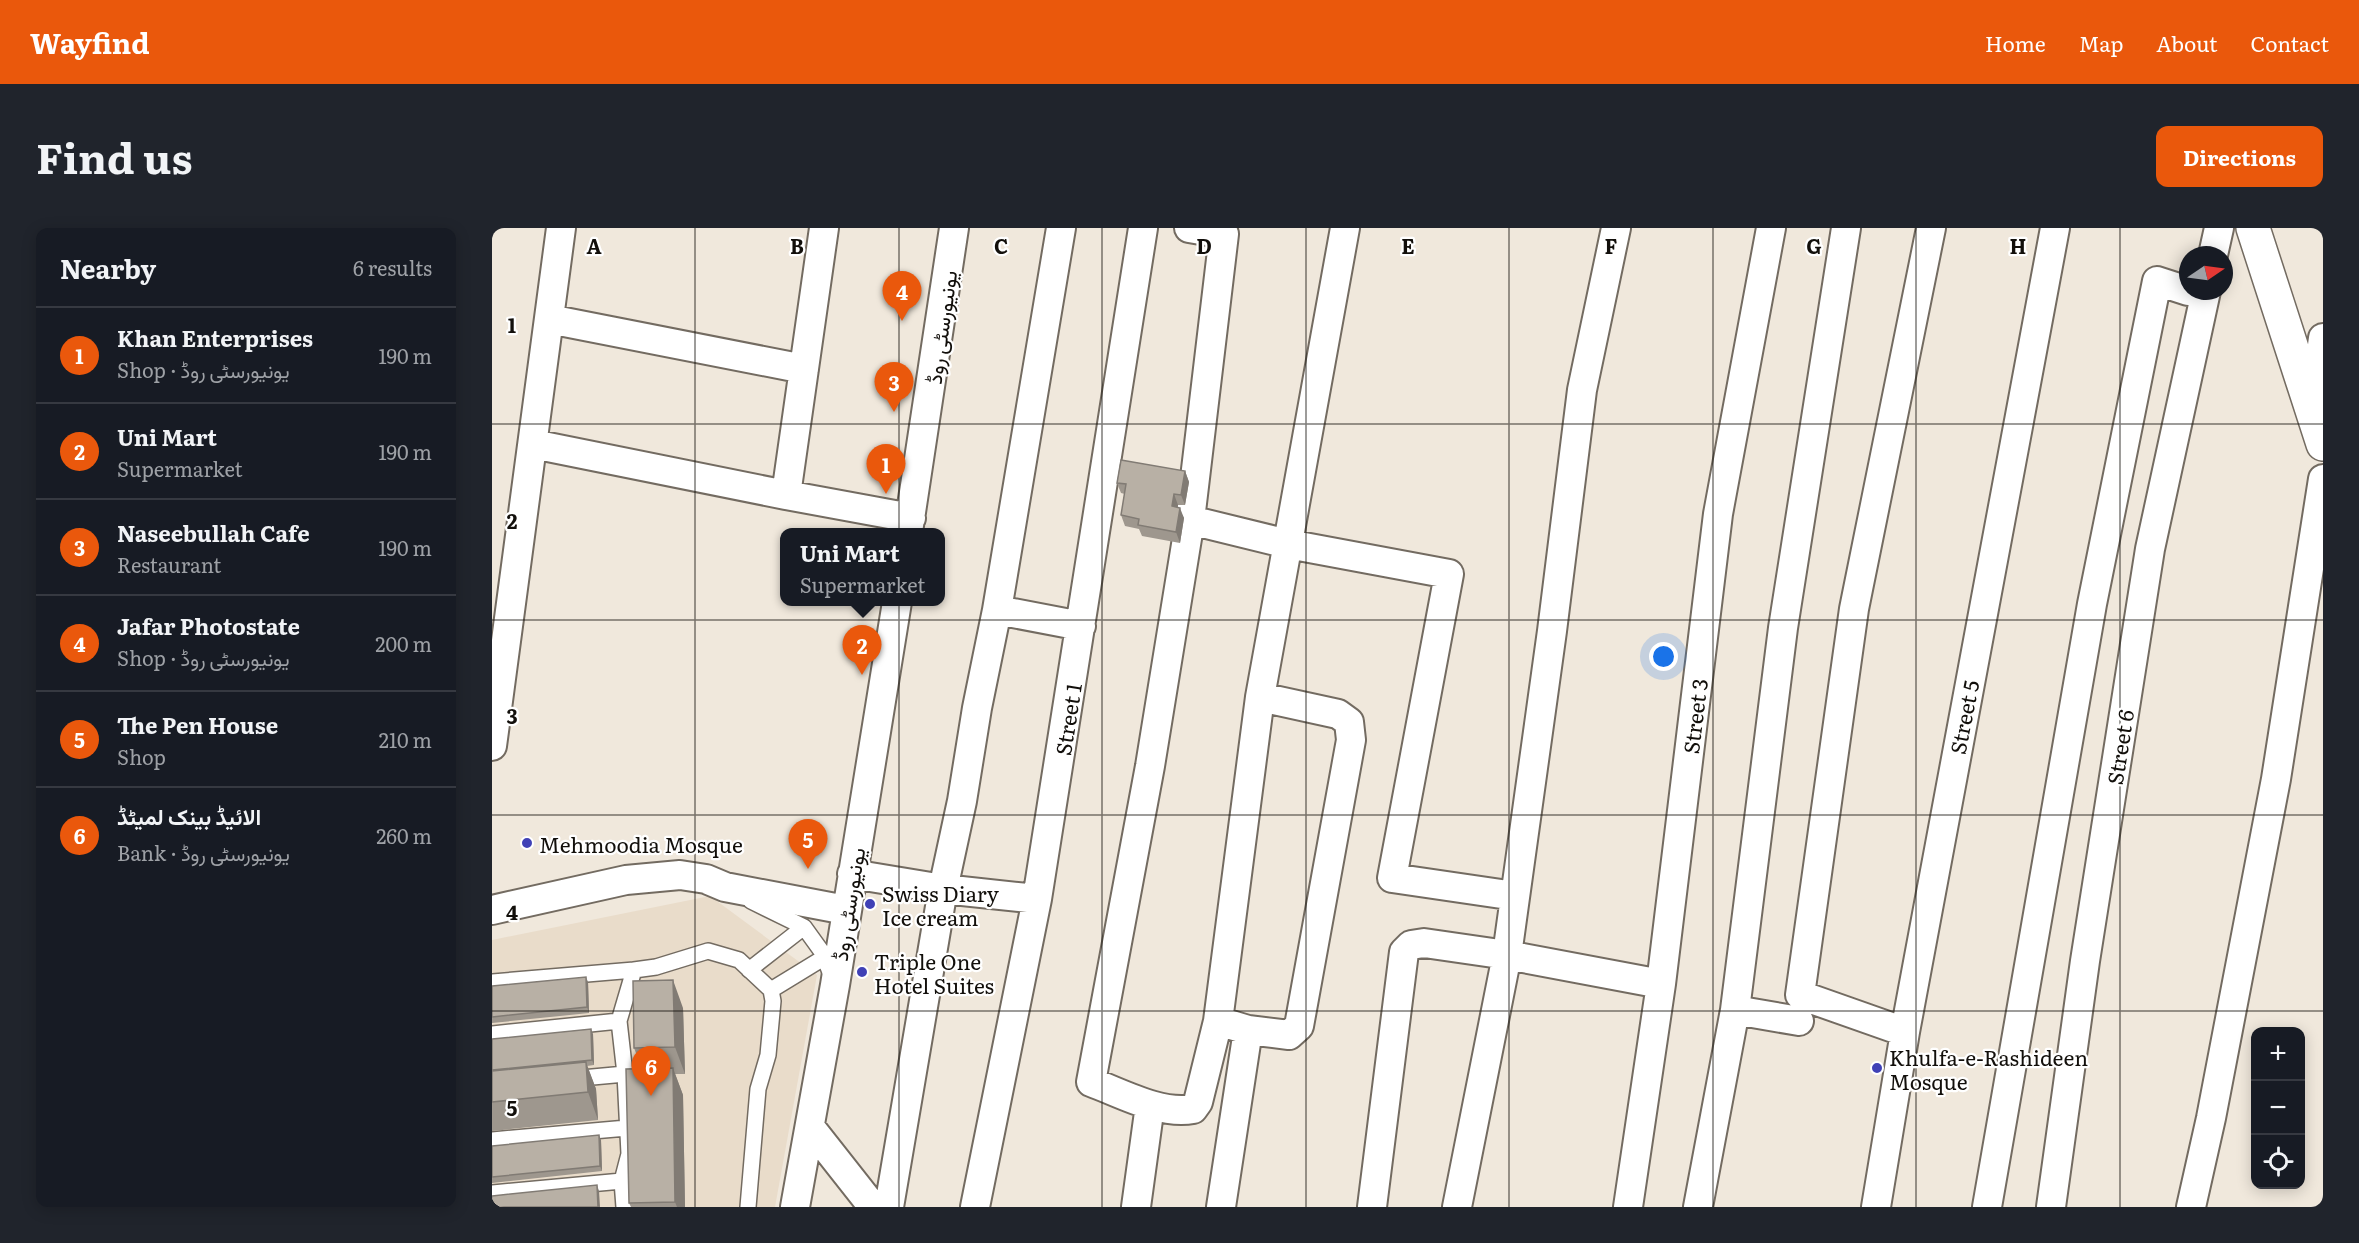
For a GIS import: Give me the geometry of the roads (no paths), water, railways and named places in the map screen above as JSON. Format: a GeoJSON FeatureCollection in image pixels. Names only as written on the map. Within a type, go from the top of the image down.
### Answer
{"type":"FeatureCollection","features":[{"type":"Feature","properties":{"kind":"street"},"geometry":{"type":"LineString","coordinates":[[492,746],[561,228]]}},
{"type":"Feature","properties":{"kind":"street"},"geometry":{"type":"LineString","coordinates":[[786,495],[824,228]]}},
{"type":"Feature","properties":{"kind":"street","name":"یونیورسٹی روڈ"},"geometry":{"type":"LineString","coordinates":[[910,525],[954,228]]}},
{"type":"Feature","properties":{"kind":"street"},"geometry":{"type":"LineString","coordinates":[[889,1207],[943,889],[962,801],[997,610],[1061,228]]}},
{"type":"Feature","properties":{"kind":"street","name":"Street 1"},"geometry":{"type":"LineString","coordinates":[[975,1207],[1037,899],[1143,228]]}},
{"type":"Feature","properties":{"kind":"street"},"geometry":{"type":"LineString","coordinates":[[1190,228],[1224,234],[1190,520],[1150,766],[1091,1082],[1150,1105],[1185,1110],[1193,1109],[1198,1101],[1218,1021],[1260,697],[1345,228]]}},
{"type":"Feature","properties":{"kind":"street"},"geometry":{"type":"LineString","coordinates":[[1457,1207],[1507,955],[1552,631],[1582,390],[1616,228]]}},
{"type":"Feature","properties":{"kind":"street","name":"Street 3"},"geometry":{"type":"LineString","coordinates":[[1629,1207],[1661,984],[1718,514],[1772,228]]}},
{"type":"Feature","properties":{"kind":"street"},"geometry":{"type":"LineString","coordinates":[[1698,1207],[1735,1010],[1783,628],[1846,228]]}},
{"type":"Feature","properties":{"kind":"street"},"geometry":{"type":"LineString","coordinates":[[1905,1032],[1800,996],[1854,609],[1931,228]]}},
{"type":"Feature","properties":{"kind":"street","name":"Street 5"},"geometry":{"type":"LineString","coordinates":[[1876,1207],[1905,1032],[2055,228]]}},
{"type":"Feature","properties":{"kind":"street"},"geometry":{"type":"LineString","coordinates":[[2215,246],[2219,228]]}},
{"type":"Feature","properties":{"kind":"street"},"geometry":{"type":"LineString","coordinates":[[2253,228],[2323,444]]}},
{"type":"Feature","properties":{"kind":"street"},"geometry":{"type":"LineString","coordinates":[[1987,1207],[2092,603],[2157,281],[2179,287]]}},
{"type":"Feature","properties":{"kind":"street","name":"Street 6"},"geometry":{"type":"LineString","coordinates":[[2051,1207],[2085,961],[2150,549],[2196,300]]}},
{"type":"Feature","properties":{"kind":"street"},"geometry":{"type":"LineString","coordinates":[[549,319],[804,369]]}},
{"type":"Feature","properties":{"kind":"street"},"geometry":{"type":"LineString","coordinates":[[2313,412],[2323,338]]}},
{"type":"Feature","properties":{"kind":"street"},"geometry":{"type":"LineString","coordinates":[[533,444],[786,495],[910,525]]}},
{"type":"Feature","properties":{"kind":"street"},"geometry":{"type":"LineString","coordinates":[[2191,1207],[2211,1118],[2276,779],[2323,479]]}},
{"type":"Feature","properties":{"kind":"street"},"geometry":{"type":"LineString","coordinates":[[1190,520],[1288,544],[1449,574],[1392,878],[1515,896]]}},
{"type":"Feature","properties":{"kind":"street","name":"یونیورسٹی روڈ"},"geometry":{"type":"LineString","coordinates":[[795,1207],[835,986],[896,606]]}},
{"type":"Feature","properties":{"kind":"street"},"geometry":{"type":"LineString","coordinates":[[997,610],[1081,626]]}},
{"type":"Feature","properties":{"kind":"street"},"geometry":{"type":"LineString","coordinates":[[1218,1021],[1248,1030],[1277,1035],[1289,1035],[1299,1026],[1351,740],[1349,722],[1338,714],[1260,697]]}},
{"type":"Feature","properties":{"kind":"street"},"geometry":{"type":"LineString","coordinates":[[852,874],[943,889],[1037,899]]}},
{"type":"Feature","properties":{"kind":"street"},"geometry":{"type":"LineString","coordinates":[[492,910],[634,879],[680,875],[706,879],[725,887],[846,910]]}},
{"type":"Feature","properties":{"kind":"street"},"geometry":{"type":"LineString","coordinates":[[1372,1207],[1404,952],[1411,945],[1424,942],[1661,984]]}},
{"type":"Feature","properties":{"kind":"street"},"geometry":{"type":"LineString","coordinates":[[1735,1010],[1799,1021]]}},
{"type":"Feature","properties":{"kind":"street"},"geometry":{"type":"LineString","coordinates":[[1221,1207],[1248,1030]]}},
{"type":"Feature","properties":{"kind":"street"},"geometry":{"type":"LineString","coordinates":[[1136,1207],[1150,1105]]}},
{"type":"Feature","properties":{"kind":"street"},"geometry":{"type":"LineString","coordinates":[[810,1127],[873,1207]]}},
{"type":"Feature","properties":{"kind":"lane"},"geometry":{"type":"LineString","coordinates":[[725,887],[804,927],[825,957],[835,986]]}},
{"type":"Feature","properties":{"kind":"lane"},"geometry":{"type":"LineString","coordinates":[[749,970],[804,927]]}},
{"type":"Feature","properties":{"kind":"lane"},"geometry":{"type":"LineString","coordinates":[[492,982],[656,967],[708,951],[739,960],[771,990],[773,1001],[769,1019],[768,1055],[758,1089],[748,1207]]}},
{"type":"Feature","properties":{"kind":"lane"},"geometry":{"type":"LineString","coordinates":[[771,990],[825,957]]}},
{"type":"Feature","properties":{"kind":"lane"},"geometry":{"type":"LineString","coordinates":[[624,1207],[622,1181],[629,1154],[625,1074],[619,1021],[634,970]]}},
{"type":"Feature","properties":{"kind":"lane"},"geometry":{"type":"LineString","coordinates":[[492,1034],[619,1021]]}},
{"type":"Feature","properties":{"kind":"lane"},"geometry":{"type":"LineString","coordinates":[[559,1080],[625,1074]]}},
{"type":"Feature","properties":{"kind":"lane"},"geometry":{"type":"LineString","coordinates":[[492,1140],[627,1128]]}},
{"type":"Feature","properties":{"kind":"lane"},"geometry":{"type":"LineString","coordinates":[[492,1193],[622,1181]]}},
{"type":"Feature","properties":{"kind":"place","name":"Jafar Photostate"},"geometry":{"type":"Point","coordinates":[902,321]}},
{"type":"Feature","properties":{"kind":"place","name":"Naseebullah Cafe"},"geometry":{"type":"Point","coordinates":[894,412]}},
{"type":"Feature","properties":{"kind":"place","name":"Khan Enterprises"},"geometry":{"type":"Point","coordinates":[886,494]}},
{"type":"Feature","properties":{"kind":"place","name":"Uni Mart"},"geometry":{"type":"Point","coordinates":[862,675]}},
{"type":"Feature","properties":{"kind":"place","name":"Mehmoodia Mosque"},"geometry":{"type":"Point","coordinates":[527,843]}},
{"type":"Feature","properties":{"kind":"place","name":"The Pen House"},"geometry":{"type":"Point","coordinates":[808,869]}},
{"type":"Feature","properties":{"kind":"place","name":"Swiss Diary Ice cream"},"geometry":{"type":"Point","coordinates":[870,904]}},
{"type":"Feature","properties":{"kind":"place","name":"Triple One Hotel Suites"},"geometry":{"type":"Point","coordinates":[862,972]}},
{"type":"Feature","properties":{"kind":"place","name":"Khulfa-e-Rashideen Mosque"},"geometry":{"type":"Point","coordinates":[1877,1068]}},
{"type":"Feature","properties":{"kind":"place","name":"الائیڈ بینک لمیٹڈ"},"geometry":{"type":"Point","coordinates":[651,1096]}}]}
